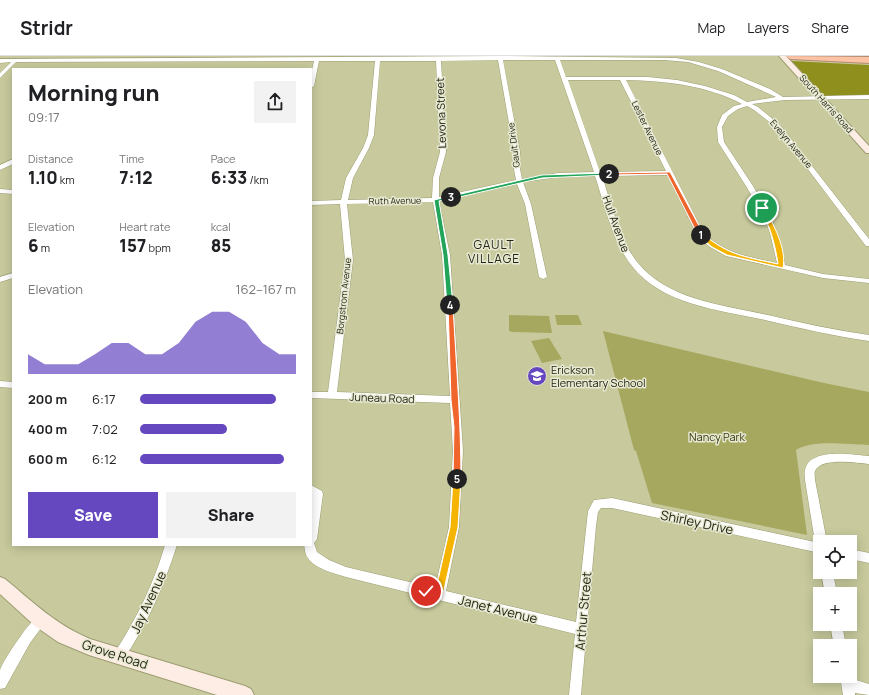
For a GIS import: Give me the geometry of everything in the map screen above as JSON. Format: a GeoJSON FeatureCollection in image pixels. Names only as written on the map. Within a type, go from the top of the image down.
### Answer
{"type":"FeatureCollection","features":[{"type":"Feature","properties":{"kind":"highway"},"geometry":{"type":"LineString","coordinates":[[789,59],[869,60]]}},
{"type":"Feature","properties":{"kind":"main road","name":"South Harris Road"},"geometry":{"type":"LineString","coordinates":[[782,56],[789,59],[821,98],[869,151]]}},
{"type":"Feature","properties":{"kind":"main road","name":"Grove Road"},"geometry":{"type":"LineString","coordinates":[[0,584],[41,620],[64,636],[82,644],[119,656],[246,695]]}},
{"type":"Feature","properties":{"kind":"street","name":"Gault Drive"},"geometry":{"type":"LineString","coordinates":[[500,58],[516,144],[516,164],[528,204],[543,276]]}},
{"type":"Feature","properties":{"kind":"street","name":"Hull Avenue"},"geometry":{"type":"LineString","coordinates":[[557,58],[628,258],[642,273],[659,285],[696,302],[835,333],[869,338]]}},
{"type":"Feature","properties":{"kind":"street"},"geometry":{"type":"LineString","coordinates":[[0,61],[256,62],[378,59],[664,58],[695,61],[726,70],[781,98]]}},
{"type":"Feature","properties":{"kind":"street","name":"Borgstrom Avenue"},"geometry":{"type":"LineString","coordinates":[[332,396],[349,260],[343,217],[344,203],[351,176],[368,146],[372,128],[378,59]]}},
{"type":"Feature","properties":{"kind":"street","name":"Levona Street"},"geometry":{"type":"LineString","coordinates":[[438,59],[443,152],[436,178],[436,200],[446,255],[458,457],[454,527],[439,594]]}},
{"type":"Feature","properties":{"kind":"street"},"geometry":{"type":"LineString","coordinates":[[312,82],[317,60]]}},
{"type":"Feature","properties":{"kind":"street"},"geometry":{"type":"LineString","coordinates":[[0,76],[15,61]]}},
{"type":"Feature","properties":{"kind":"street","name":"Lester Avenue"},"geometry":{"type":"LineString","coordinates":[[622,78],[701,235],[713,246],[729,254],[781,267],[823,276],[869,281]]}},
{"type":"Feature","properties":{"kind":"street","name":"Evelyn Avenue"},"geometry":{"type":"LineString","coordinates":[[564,79],[658,79],[702,87],[726,94],[747,104],[770,118],[778,126],[869,244]]}},
{"type":"Feature","properties":{"kind":"street"},"geometry":{"type":"LineString","coordinates":[[781,267],[778,243],[770,223],[721,142],[718,133],[719,126],[724,117],[734,108],[764,100],[781,98],[869,97]]}},
{"type":"Feature","properties":{"kind":"street"},"geometry":{"type":"LineString","coordinates":[[0,168],[12,162]]}},
{"type":"Feature","properties":{"kind":"street","name":"Ruth Avenue"},"geometry":{"type":"LineString","coordinates":[[312,203],[436,200],[520,181],[558,175],[669,173]]}},
{"type":"Feature","properties":{"kind":"street"},"geometry":{"type":"LineString","coordinates":[[0,191],[12,192]]}},
{"type":"Feature","properties":{"kind":"street"},"geometry":{"type":"LineString","coordinates":[[0,280],[12,276]]}},
{"type":"Feature","properties":{"kind":"street"},"geometry":{"type":"LineString","coordinates":[[0,384],[12,385]]}},
{"type":"Feature","properties":{"kind":"street","name":"Juneau Road"},"geometry":{"type":"LineString","coordinates":[[312,395],[454,400]]}},
{"type":"Feature","properties":{"kind":"street"},"geometry":{"type":"LineString","coordinates":[[820,535],[810,480],[810,470],[817,461],[828,458],[869,460]]}},
{"type":"Feature","properties":{"kind":"street"},"geometry":{"type":"LineString","coordinates":[[312,490],[318,494],[312,533]]}},
{"type":"Feature","properties":{"kind":"street","name":"Shirley Drive"},"geometry":{"type":"LineString","coordinates":[[591,526],[593,511],[598,503],[612,503],[813,546]]}},
{"type":"Feature","properties":{"kind":"street","name":"Arthur Street"},"geometry":{"type":"LineString","coordinates":[[575,695],[591,526]]}},
{"type":"Feature","properties":{"kind":"street","name":"Jay Avenue"},"geometry":{"type":"LineString","coordinates":[[119,656],[130,641],[158,586],[171,546]]}},
{"type":"Feature","properties":{"kind":"street","name":"Janet Avenue"},"geometry":{"type":"LineString","coordinates":[[310,546],[312,555],[325,564],[346,572],[580,630]]}},
{"type":"Feature","properties":{"kind":"street"},"geometry":{"type":"LineString","coordinates":[[857,555],[869,558]]}},
{"type":"Feature","properties":{"kind":"street"},"geometry":{"type":"LineString","coordinates":[[0,683],[26,639],[41,620]]}},
{"type":"Feature","properties":{"kind":"street"},"geometry":{"type":"LineString","coordinates":[[847,685],[869,690]]}},
{"type":"Feature","properties":{"kind":"green space"},"geometry":{"type":"Polygon","coordinates":[[[509,315],[549,316],[552,333],[509,331],[509,315]]]}},
{"type":"Feature","properties":{"kind":"green space"},"geometry":{"type":"Polygon","coordinates":[[[555,315],[578,315],[582,325],[557,325],[555,315]]]}},
{"type":"Feature","properties":{"kind":"green space","name":"Nancy Park"},"geometry":{"type":"Polygon","coordinates":[[[603,331],[824,383],[869,392],[869,445],[831,443],[812,445],[796,450],[807,535],[652,503],[636,451],[634,450],[603,331]]]}},
{"type":"Feature","properties":{"kind":"green space"},"geometry":{"type":"Polygon","coordinates":[[[549,338],[562,359],[542,363],[531,341],[549,338]]]}},
{"type":"Feature","properties":{"kind":"shaded area"},"geometry":{"type":"Polygon","coordinates":[[[791,61],[869,65],[869,96],[822,96],[791,61]]]}},
{"type":"Feature","properties":{"kind":"place","name":"Erickson Elementary School"},"geometry":{"type":"Point","coordinates":[537,376]}},
{"type":"Feature","properties":{"kind":"district","name":"GAULT VILLAGE"},"geometry":{"type":"Point","coordinates":[494,252]}},
{"type":"Feature","properties":{"kind":"route"},"geometry":{"type":"LineString","coordinates":[[426,591],[439,594],[454,527],[457,470],[457,427],[454,400],[446,255],[436,200],[542,176],[669,173],[701,235],[713,246],[729,254],[748,260],[781,267],[778,243],[762,208]]}}]}
